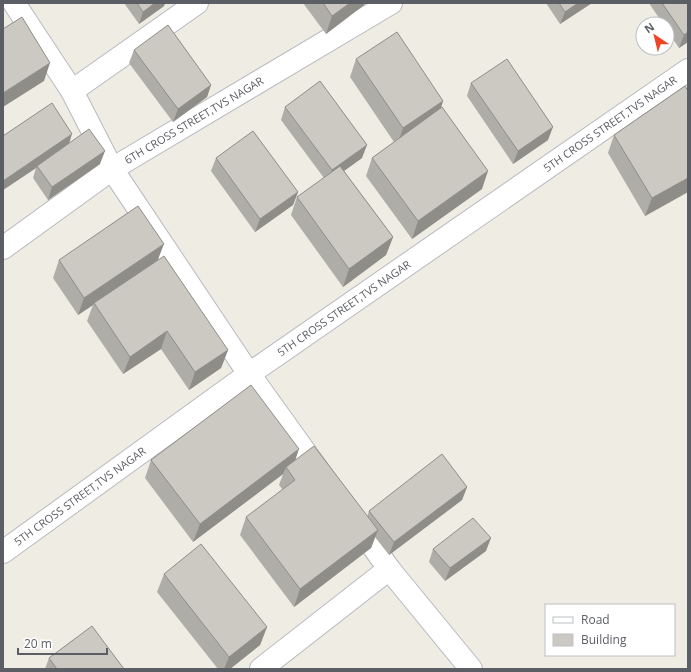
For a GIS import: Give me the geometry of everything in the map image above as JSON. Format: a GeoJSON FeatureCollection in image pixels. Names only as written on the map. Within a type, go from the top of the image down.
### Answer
{"type":"FeatureCollection","features":[{"type":"Feature","properties":{"kind":"street"},"geometry":{"type":"LineString","coordinates":[[14,3],[72,91],[112,169],[250,374],[389,569],[470,669]]}},
{"type":"Feature","properties":{"kind":"street"},"geometry":{"type":"LineString","coordinates":[[72,91],[197,3]]}},
{"type":"Feature","properties":{"kind":"street","name":"6TH CROSS STREET,TVS NAGAR"},"geometry":{"type":"LineString","coordinates":[[3,248],[112,169],[391,3]]}},
{"type":"Feature","properties":{"kind":"street","name":"5TH CROSS STREET,TVS NAGAR"},"geometry":{"type":"LineString","coordinates":[[3,552],[250,374],[688,70]]}},
{"type":"Feature","properties":{"kind":"street"},"geometry":{"type":"LineString","coordinates":[[261,669],[389,569]]}},
{"type":"Feature","properties":{"kind":"building"},"geometry":{"type":"Polygon","coordinates":[[[137,3],[155,3],[143,12],[137,3]]]}},
{"type":"Feature","properties":{"kind":"building"},"geometry":{"type":"Polygon","coordinates":[[[323,3],[350,3],[332,16],[323,3]]]}},
{"type":"Feature","properties":{"kind":"building"},"geometry":{"type":"Polygon","coordinates":[[[559,3],[578,3],[565,12],[559,3]]]}},
{"type":"Feature","properties":{"kind":"building"},"geometry":{"type":"Polygon","coordinates":[[[662,3],[688,3],[688,32],[684,35],[675,22],[675,16],[671,16],[662,3]]]}},
{"type":"Feature","properties":{"kind":"building"},"geometry":{"type":"Polygon","coordinates":[[[22,17],[50,63],[3,93],[3,29],[22,17]]]}},
{"type":"Feature","properties":{"kind":"building"},"geometry":{"type":"Polygon","coordinates":[[[168,25],[211,85],[178,109],[134,50],[168,25]]]}},
{"type":"Feature","properties":{"kind":"building"},"geometry":{"type":"Polygon","coordinates":[[[397,32],[443,101],[403,128],[356,59],[397,32]]]}},
{"type":"Feature","properties":{"kind":"building"},"geometry":{"type":"Polygon","coordinates":[[[507,59],[553,127],[518,151],[471,83],[507,59]]]}},
{"type":"Feature","properties":{"kind":"building"},"geometry":{"type":"Polygon","coordinates":[[[320,81],[367,145],[332,170],[285,107],[320,81]]]}},
{"type":"Feature","properties":{"kind":"building"},"geometry":{"type":"Polygon","coordinates":[[[685,86],[688,91],[688,178],[652,198],[614,135],[685,86]]]}},
{"type":"Feature","properties":{"kind":"building"},"geometry":{"type":"Polygon","coordinates":[[[52,103],[72,134],[3,181],[3,136],[52,103]]]}},
{"type":"Feature","properties":{"kind":"building"},"geometry":{"type":"Polygon","coordinates":[[[442,107],[488,171],[418,221],[372,158],[442,107]]]}},
{"type":"Feature","properties":{"kind":"building"},"geometry":{"type":"Polygon","coordinates":[[[89,129],[105,151],[52,187],[37,166],[89,129]]]}},
{"type":"Feature","properties":{"kind":"building"},"geometry":{"type":"Polygon","coordinates":[[[253,131],[298,192],[260,219],[216,158],[253,131]]]}},
{"type":"Feature","properties":{"kind":"building"},"geometry":{"type":"Polygon","coordinates":[[[340,166],[393,237],[349,269],[297,197],[340,166]]]}},
{"type":"Feature","properties":{"kind":"building"},"geometry":{"type":"Polygon","coordinates":[[[138,206],[164,244],[84,298],[59,260],[138,206]]]}},
{"type":"Feature","properties":{"kind":"building"},"geometry":{"type":"Polygon","coordinates":[[[164,256],[228,350],[195,372],[167,331],[130,357],[94,303],[164,256]]]}},
{"type":"Feature","properties":{"kind":"building"},"geometry":{"type":"Polygon","coordinates":[[[251,385],[299,449],[200,524],[151,460],[251,385]]]}},
{"type":"Feature","properties":{"kind":"building"},"geometry":{"type":"Polygon","coordinates":[[[314,446],[378,530],[300,589],[246,517],[295,480],[286,467],[314,446]]]}},
{"type":"Feature","properties":{"kind":"building"},"geometry":{"type":"Polygon","coordinates":[[[442,454],[467,487],[394,542],[369,511],[442,454]]]}},
{"type":"Feature","properties":{"kind":"building"},"geometry":{"type":"Polygon","coordinates":[[[473,518],[491,538],[450,568],[433,549],[473,518]]]}},
{"type":"Feature","properties":{"kind":"building"},"geometry":{"type":"Polygon","coordinates":[[[201,544],[267,627],[229,657],[164,574],[201,544]]]}},
{"type":"Feature","properties":{"kind":"building"},"geometry":{"type":"Polygon","coordinates":[[[92,626],[124,669],[57,669],[49,658],[92,626]]]}}]}
